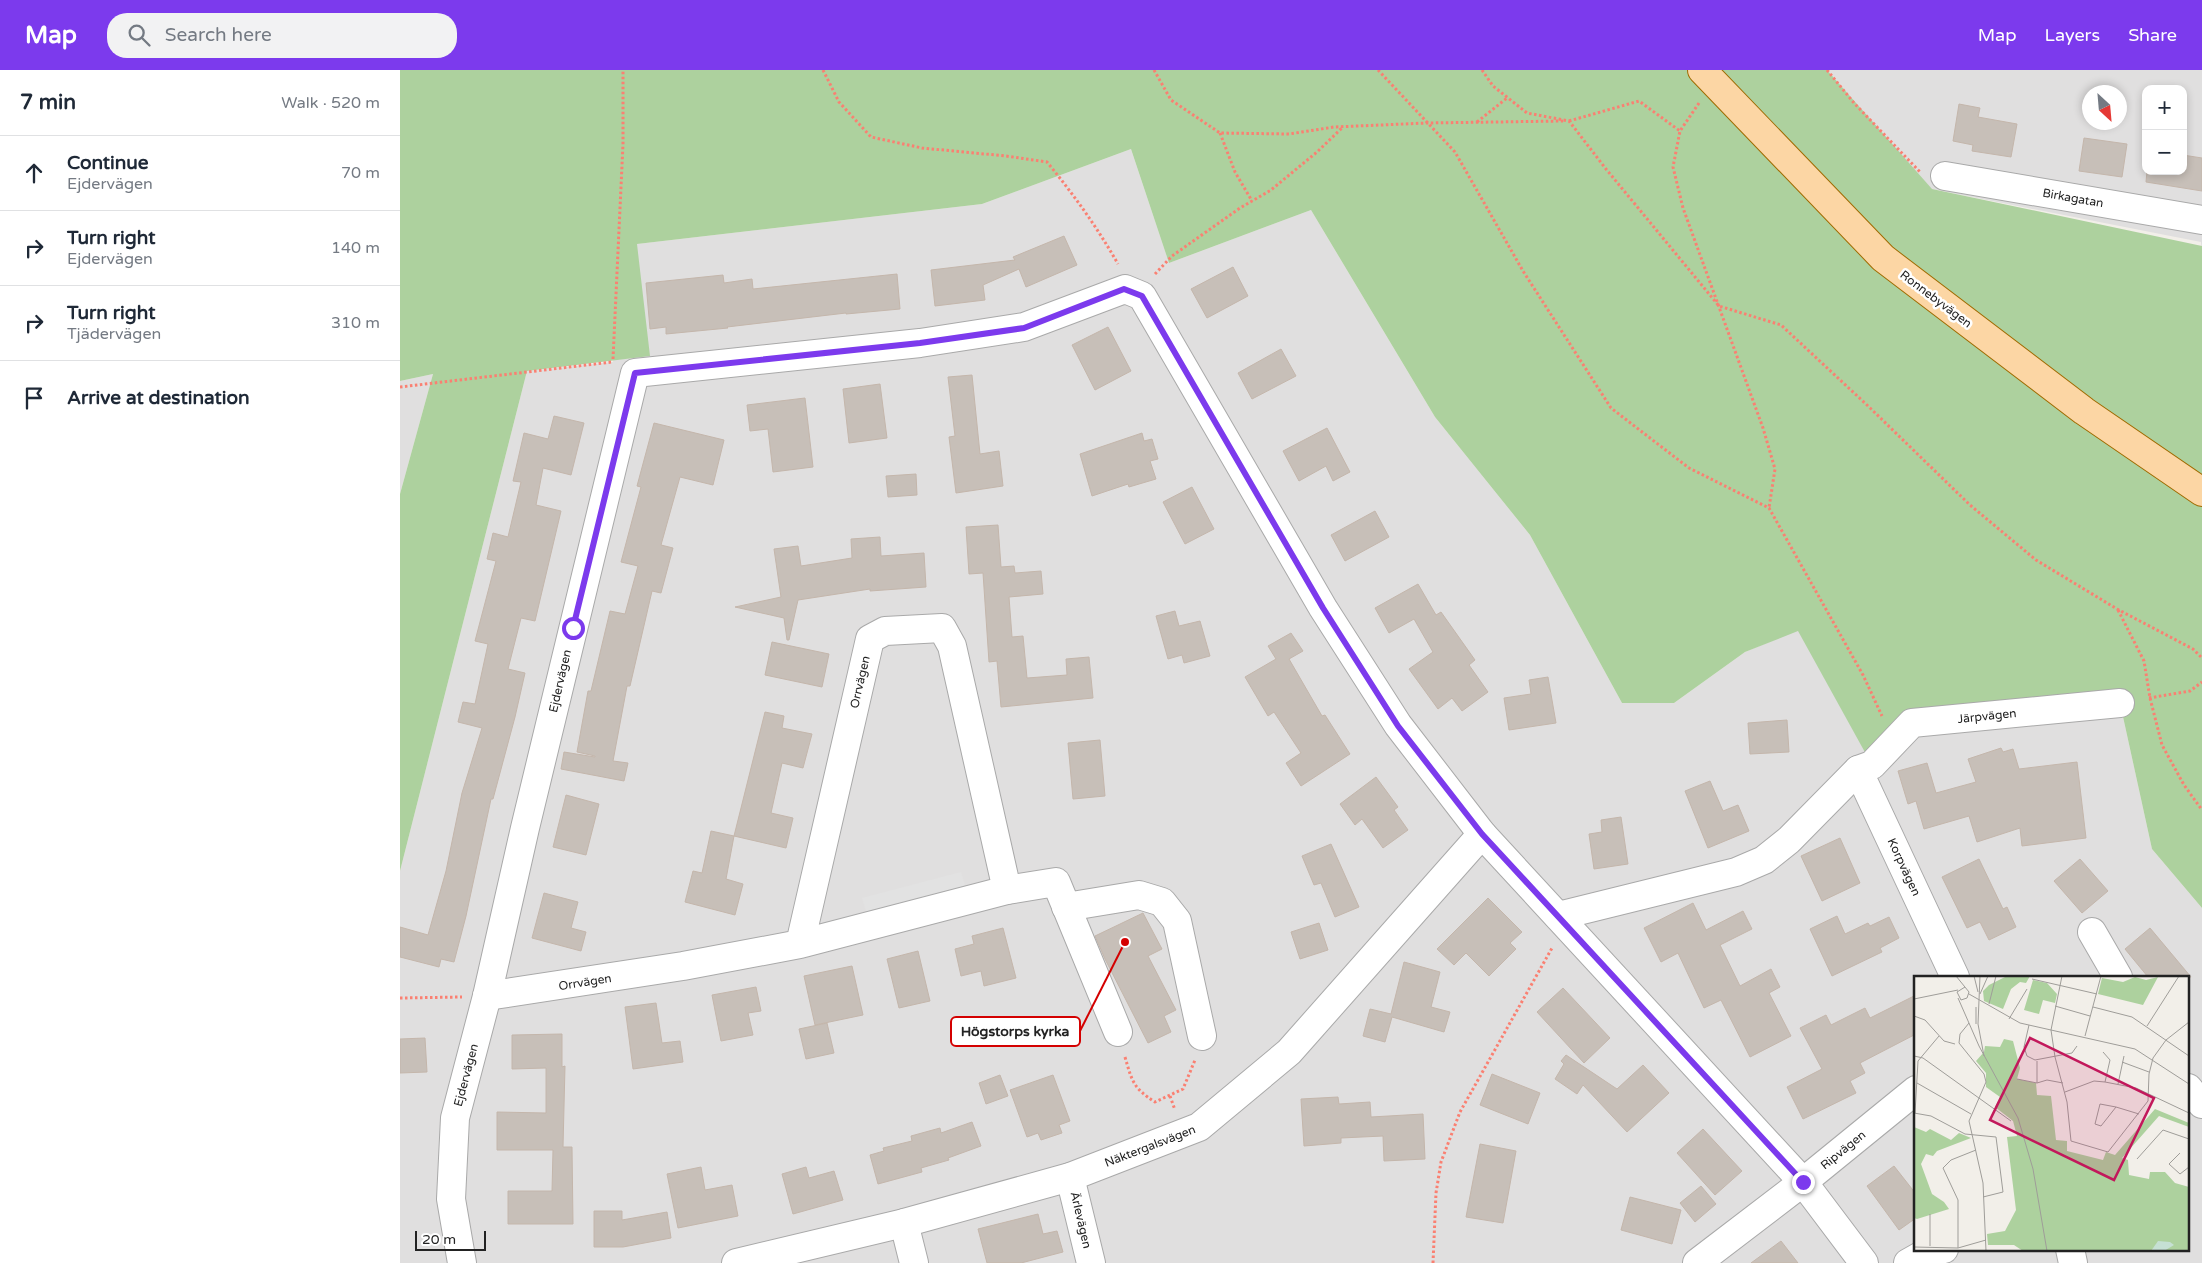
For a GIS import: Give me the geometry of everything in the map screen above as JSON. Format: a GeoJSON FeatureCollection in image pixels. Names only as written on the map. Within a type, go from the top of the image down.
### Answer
{"type":"FeatureCollection","features":[{"type":"Feature","properties":{"kind":"main road","name":"Ronnebyvägen"},"geometry":{"type":"LineString","coordinates":[[1702,70],[1883,258],[2084,411],[2202,492]]}},
{"type":"Feature","properties":{"kind":"street","name":"Birkagatan"},"geometry":{"type":"LineString","coordinates":[[1945,176],[2202,220]]}},
{"type":"Feature","properties":{"kind":"street"},"geometry":{"type":"LineString","coordinates":[[624,368],[920,343],[1024,328],[1124,289],[1139,295],[1323,608],[1398,726],[1482,834],[1803,1182],[1864,1263]]}},
{"type":"Feature","properties":{"kind":"street","name":"Ejdervägen"},"geometry":{"type":"LineString","coordinates":[[462,1263],[451,1199],[455,1118],[487,996],[530,809],[624,368]]}},
{"type":"Feature","properties":{"kind":"street","name":"Orrvägen"},"geometry":{"type":"LineString","coordinates":[[800,944],[870,639],[886,631],[942,628],[952,646],[1008,890]]}},
{"type":"Feature","properties":{"kind":"street","name":"Järpvägen"},"geometry":{"type":"LineString","coordinates":[[1562,919],[1736,872],[1764,860],[1789,840],[1912,723],[2120,703]]}},
{"type":"Feature","properties":{"kind":"street","name":"Korpvägen"},"geometry":{"type":"LineString","coordinates":[[1865,767],[1955,976]]}},
{"type":"Feature","properties":{"kind":"street","name":"Näktergalsvägen"},"geometry":{"type":"LineString","coordinates":[[736,1263],[904,1223],[1070,1177],[1200,1127],[1289,1052],[1482,834]]}},
{"type":"Feature","properties":{"kind":"street","name":"Orrvägen"},"geometry":{"type":"LineString","coordinates":[[487,996],[683,966],[800,944],[1008,890],[1056,882],[1118,1032]]}},
{"type":"Feature","properties":{"kind":"street"},"geometry":{"type":"LineString","coordinates":[[1066,907],[1139,895],[1162,902],[1177,921],[1202,1036]]}},
{"type":"Feature","properties":{"kind":"street"},"geometry":{"type":"LineString","coordinates":[[2092,932],[2117,976]]}},
{"type":"Feature","properties":{"kind":"street"},"geometry":{"type":"LineString","coordinates":[[2190,1090],[2202,1104]]}},
{"type":"Feature","properties":{"kind":"street","name":"Ripvägen"},"geometry":{"type":"LineString","coordinates":[[1698,1263],[1803,1182],[1914,1092]]}},
{"type":"Feature","properties":{"kind":"street","name":"Ärlevägen"},"geometry":{"type":"LineString","coordinates":[[1070,1177],[1091,1263]]}},
{"type":"Feature","properties":{"kind":"street"},"geometry":{"type":"LineString","coordinates":[[904,1223],[914,1263]]}},
{"type":"Feature","properties":{"kind":"street"},"geometry":{"type":"LineString","coordinates":[[1908,1263],[1924,1254],[1940,1250]]}},
{"type":"Feature","properties":{"kind":"street"},"geometry":{"type":"LineString","coordinates":[[2070,1250],[2073,1263]]}},
{"type":"Feature","properties":{"kind":"path"},"geometry":{"type":"LineString","coordinates":[[400,387],[624,368],[623,70]]}},
{"type":"Feature","properties":{"kind":"path"},"geometry":{"type":"LineString","coordinates":[[823,70],[839,102],[871,137],[922,148],[1047,162],[1095,224],[1139,295],[1172,256],[1271,190],[1343,127]]}},
{"type":"Feature","properties":{"kind":"path"},"geometry":{"type":"LineString","coordinates":[[1154,70],[1171,100],[1220,133],[1289,134],[1343,127],[1427,123],[1569,121],[1639,101],[1680,131]]}},
{"type":"Feature","properties":{"kind":"path"},"geometry":{"type":"LineString","coordinates":[[1378,70],[1455,152],[1523,271],[1611,408],[1689,468],[1769,508],[1863,675],[1894,742]]}},
{"type":"Feature","properties":{"kind":"path"},"geometry":{"type":"LineString","coordinates":[[1482,70],[1493,86],[1527,113],[1569,121],[1719,306],[1781,325],[1970,505],[2036,560],[2117,609],[2192,649],[2202,658]]}},
{"type":"Feature","properties":{"kind":"path"},"geometry":{"type":"LineString","coordinates":[[1827,70],[1854,103],[1921,173],[1945,176]]}},
{"type":"Feature","properties":{"kind":"path"},"geometry":{"type":"LineString","coordinates":[[1477,122],[1507,98]]}},
{"type":"Feature","properties":{"kind":"path"},"geometry":{"type":"LineString","coordinates":[[1699,102],[1680,131],[1673,167],[1683,208],[1763,428],[1776,470],[1769,508]]}},
{"type":"Feature","properties":{"kind":"path"},"geometry":{"type":"LineString","coordinates":[[1220,133],[1235,172],[1252,201]]}},
{"type":"Feature","properties":{"kind":"path"},"geometry":{"type":"LineString","coordinates":[[2117,609],[2144,661],[2150,698],[2162,744],[2184,785],[2202,810]]}},
{"type":"Feature","properties":{"kind":"path"},"geometry":{"type":"LineString","coordinates":[[2120,703],[2190,691],[2202,682]]}},
{"type":"Feature","properties":{"kind":"path"},"geometry":{"type":"LineString","coordinates":[[1433,1263],[1436,1193],[1441,1162],[1460,1112],[1562,919]]}},
{"type":"Feature","properties":{"kind":"path"},"geometry":{"type":"LineString","coordinates":[[400,998],[487,996]]}},
{"type":"Feature","properties":{"kind":"path"},"geometry":{"type":"LineString","coordinates":[[1118,1032],[1131,1078],[1139,1092],[1156,1102],[1183,1088],[1194,1066],[1202,1036]]}},
{"type":"Feature","properties":{"kind":"shaded area"},"geometry":{"type":"Polygon","coordinates":[[[1827,70],[2202,70],[2202,255],[2201,242],[1931,189],[1827,70]]]}},
{"type":"Feature","properties":{"kind":"shaded area"},"geometry":{"type":"Polygon","coordinates":[[[1131,149],[1169,263],[1311,210],[1435,417],[1530,535],[1622,703],[1674,703],[1745,652],[1798,630],[1872,764],[1912,723],[2120,703],[2152,849],[2202,908],[2202,1263],[400,1263],[400,871],[527,371],[613,362],[637,244],[982,204],[1131,149]]]}},
{"type":"Feature","properties":{"kind":"shaded area"},"geometry":{"type":"Polygon","coordinates":[[[433,374],[400,494],[400,381],[433,374]]]}},
{"type":"Feature","properties":{"kind":"shaded area"},"geometry":{"type":"Polygon","coordinates":[[[961,872],[967,892],[868,918],[862,898],[961,872]]]}},
{"type":"Feature","properties":{"kind":"green space"},"geometry":{"type":"Polygon","coordinates":[[[400,70],[1827,70],[1932,189],[2202,246],[2202,908],[2152,849],[2120,703],[1912,723],[1872,765],[1798,631],[1745,652],[1674,703],[1622,703],[1530,535],[1435,417],[1311,210],[1169,263],[1131,149],[982,204],[637,244],[650,356],[527,371],[400,871],[400,494],[433,374],[400,381],[400,70]]]}},
{"type":"Feature","properties":{"kind":"building"},"geometry":{"type":"Polygon","coordinates":[[[1959,104],[1980,108],[1978,117],[2017,124],[2011,157],[1972,151],[1973,145],[1953,141],[1959,104]]]}},
{"type":"Feature","properties":{"kind":"building"},"geometry":{"type":"Polygon","coordinates":[[[2084,138],[2127,144],[2122,177],[2079,171],[2084,138]]]}},
{"type":"Feature","properties":{"kind":"building"},"geometry":{"type":"Polygon","coordinates":[[[2187,156],[2202,158],[2202,191],[2146,182],[2147,175],[2187,175],[2187,156]]]}},
{"type":"Feature","properties":{"kind":"building"},"geometry":{"type":"Polygon","coordinates":[[[1064,236],[1077,265],[1026,287],[1019,269],[983,285],[985,300],[935,306],[931,270],[1015,260],[1013,257],[1064,236]]]}},
{"type":"Feature","properties":{"kind":"building"},"geometry":{"type":"Polygon","coordinates":[[[1233,267],[1248,296],[1207,318],[1191,289],[1233,267]]]}},
{"type":"Feature","properties":{"kind":"building"},"geometry":{"type":"Polygon","coordinates":[[[897,274],[900,309],[846,313],[666,334],[666,327],[650,329],[646,283],[723,275],[724,283],[752,279],[753,289],[897,274]]]}},
{"type":"Feature","properties":{"kind":"building"},"geometry":{"type":"Polygon","coordinates":[[[1108,327],[1131,371],[1095,390],[1072,345],[1108,327]]]}},
{"type":"Feature","properties":{"kind":"building"},"geometry":{"type":"Polygon","coordinates":[[[1281,349],[1296,376],[1252,399],[1238,373],[1281,349]]]}},
{"type":"Feature","properties":{"kind":"building"},"geometry":{"type":"Polygon","coordinates":[[[972,375],[980,454],[999,451],[1003,486],[956,493],[949,437],[955,436],[948,377],[972,375]]]}},
{"type":"Feature","properties":{"kind":"building"},"geometry":{"type":"Polygon","coordinates":[[[880,384],[887,438],[849,443],[843,389],[880,384]]]}},
{"type":"Feature","properties":{"kind":"building"},"geometry":{"type":"Polygon","coordinates":[[[805,398],[813,467],[773,472],[768,429],[750,431],[747,405],[805,398]]]}},
{"type":"Feature","properties":{"kind":"building"},"geometry":{"type":"Polygon","coordinates":[[[554,416],[584,423],[571,475],[543,468],[536,505],[561,511],[535,621],[521,618],[508,669],[525,673],[493,799],[491,799],[466,916],[454,962],[441,959],[439,967],[400,957],[400,927],[428,935],[446,871],[462,793],[482,728],[458,722],[463,702],[475,704],[488,644],[475,641],[496,561],[487,559],[493,533],[508,537],[521,482],[513,481],[524,433],[548,439],[554,416]]]}},
{"type":"Feature","properties":{"kind":"building"},"geometry":{"type":"Polygon","coordinates":[[[654,423],[724,440],[713,485],[680,477],[661,545],[673,548],[661,593],[652,591],[630,686],[627,686],[613,761],[628,763],[624,781],[561,769],[564,752],[595,757],[577,752],[588,691],[591,691],[610,611],[625,614],[638,566],[621,562],[641,487],[637,486],[654,423]]]}},
{"type":"Feature","properties":{"kind":"building"},"geometry":{"type":"Polygon","coordinates":[[[1327,428],[1350,472],[1333,481],[1326,466],[1299,481],[1283,451],[1327,428]]]}},
{"type":"Feature","properties":{"kind":"building"},"geometry":{"type":"Polygon","coordinates":[[[1142,433],[1144,441],[1152,439],[1158,459],[1150,461],[1156,479],[1129,487],[1128,484],[1092,496],[1080,454],[1142,433]]]}},
{"type":"Feature","properties":{"kind":"building"},"geometry":{"type":"Polygon","coordinates":[[[916,474],[917,495],[888,497],[886,476],[916,474]]]}},
{"type":"Feature","properties":{"kind":"building"},"geometry":{"type":"Polygon","coordinates":[[[1192,487],[1214,529],[1185,544],[1163,502],[1192,487]]]}},
{"type":"Feature","properties":{"kind":"building"},"geometry":{"type":"Polygon","coordinates":[[[1375,511],[1389,537],[1345,561],[1331,535],[1375,511]]]}},
{"type":"Feature","properties":{"kind":"building"},"geometry":{"type":"Polygon","coordinates":[[[998,525],[1001,567],[1014,566],[1015,573],[1041,571],[1043,594],[1009,597],[1012,637],[1023,636],[1027,678],[1067,675],[1066,659],[1089,657],[1093,698],[1001,707],[997,661],[989,662],[983,573],[969,574],[966,527],[998,525]]]}},
{"type":"Feature","properties":{"kind":"building"},"geometry":{"type":"Polygon","coordinates":[[[880,537],[881,556],[924,553],[926,587],[870,591],[870,589],[798,600],[789,640],[787,640],[784,618],[735,607],[781,597],[774,549],[798,546],[801,566],[852,558],[851,539],[880,537]]]}},
{"type":"Feature","properties":{"kind":"building"},"geometry":{"type":"Polygon","coordinates":[[[1418,584],[1436,615],[1441,612],[1475,660],[1469,665],[1488,692],[1462,711],[1452,698],[1438,709],[1409,669],[1433,652],[1414,619],[1389,633],[1375,608],[1418,584]]]}},
{"type":"Feature","properties":{"kind":"building"},"geometry":{"type":"Polygon","coordinates":[[[1175,611],[1179,626],[1200,621],[1210,656],[1184,663],[1182,655],[1168,659],[1156,616],[1175,611]]]}},
{"type":"Feature","properties":{"kind":"building"},"geometry":{"type":"Polygon","coordinates":[[[1291,633],[1303,651],[1289,659],[1322,716],[1325,715],[1350,754],[1301,786],[1286,763],[1301,753],[1274,712],[1268,716],[1245,677],[1276,659],[1268,646],[1291,633]]]}},
{"type":"Feature","properties":{"kind":"building"},"geometry":{"type":"Polygon","coordinates":[[[772,642],[829,654],[822,687],[765,675],[772,642]]]}},
{"type":"Feature","properties":{"kind":"building"},"geometry":{"type":"Polygon","coordinates":[[[1548,677],[1556,723],[1509,730],[1504,698],[1531,694],[1529,680],[1548,677]]]}},
{"type":"Feature","properties":{"kind":"building"},"geometry":{"type":"Polygon","coordinates":[[[765,712],[784,716],[782,728],[812,734],[803,768],[782,763],[771,813],[793,818],[786,848],[734,836],[765,712]]]}},
{"type":"Feature","properties":{"kind":"building"},"geometry":{"type":"Polygon","coordinates":[[[1787,720],[1789,752],[1750,754],[1748,723],[1787,720]]]}},
{"type":"Feature","properties":{"kind":"building"},"geometry":{"type":"Polygon","coordinates":[[[1100,740],[1105,796],[1073,799],[1068,743],[1100,740]]]}},
{"type":"Feature","properties":{"kind":"building"},"geometry":{"type":"Polygon","coordinates":[[[2001,748],[2003,752],[2013,749],[2019,769],[2077,762],[2086,838],[2022,846],[2020,828],[1977,842],[1969,816],[1924,829],[1916,801],[1908,804],[1898,771],[1927,763],[1936,793],[1976,782],[1968,759],[2001,748]]]}},
{"type":"Feature","properties":{"kind":"building"},"geometry":{"type":"Polygon","coordinates":[[[1376,777],[1398,807],[1394,810],[1408,830],[1383,848],[1362,819],[1355,825],[1340,804],[1376,777]]]}},
{"type":"Feature","properties":{"kind":"building"},"geometry":{"type":"Polygon","coordinates":[[[1710,781],[1723,811],[1738,805],[1749,831],[1708,848],[1685,791],[1710,781]]]}},
{"type":"Feature","properties":{"kind":"building"},"geometry":{"type":"Polygon","coordinates":[[[566,795],[599,804],[586,855],[553,847],[566,795]]]}},
{"type":"Feature","properties":{"kind":"building"},"geometry":{"type":"Polygon","coordinates":[[[1621,817],[1628,864],[1594,869],[1589,834],[1602,832],[1601,820],[1621,817]]]}},
{"type":"Feature","properties":{"kind":"building"},"geometry":{"type":"Polygon","coordinates":[[[711,831],[734,836],[726,879],[743,884],[735,915],[685,902],[693,871],[702,873],[711,831]]]}},
{"type":"Feature","properties":{"kind":"building"},"geometry":{"type":"Polygon","coordinates":[[[1840,838],[1860,883],[1822,901],[1801,856],[1840,838]]]}},
{"type":"Feature","properties":{"kind":"building"},"geometry":{"type":"Polygon","coordinates":[[[1331,844],[1359,907],[1335,917],[1321,883],[1314,885],[1302,856],[1331,844]]]}},
{"type":"Feature","properties":{"kind":"building"},"geometry":{"type":"Polygon","coordinates":[[[1979,859],[2003,909],[2007,907],[2016,927],[1989,940],[1980,922],[1967,928],[1942,877],[1979,859]]]}},
{"type":"Feature","properties":{"kind":"building"},"geometry":{"type":"Polygon","coordinates":[[[2080,859],[2108,891],[2082,913],[2054,881],[2080,859]]]}},
{"type":"Feature","properties":{"kind":"building"},"geometry":{"type":"Polygon","coordinates":[[[544,893],[578,902],[571,928],[586,932],[581,951],[532,938],[544,893]]]}},
{"type":"Feature","properties":{"kind":"building"},"geometry":{"type":"Polygon","coordinates":[[[1488,898],[1522,932],[1510,943],[1516,949],[1489,976],[1466,953],[1454,965],[1437,949],[1488,898]]]}},
{"type":"Feature","properties":{"kind":"building"},"geometry":{"type":"Polygon","coordinates":[[[1693,903],[1706,930],[1743,911],[1752,929],[1720,945],[1740,986],[1771,969],[1780,987],[1769,993],[1791,1036],[1750,1057],[1721,1000],[1704,1008],[1678,953],[1661,962],[1644,928],[1693,903]]]}},
{"type":"Feature","properties":{"kind":"building"},"geometry":{"type":"Polygon","coordinates":[[[1143,913],[1162,949],[1148,956],[1176,1010],[1164,1016],[1171,1032],[1148,1043],[1095,936],[1143,913]]]}},
{"type":"Feature","properties":{"kind":"building"},"geometry":{"type":"Polygon","coordinates":[[[1837,916],[1845,934],[1868,923],[1870,926],[1889,917],[1899,938],[1880,948],[1882,952],[1832,976],[1810,929],[1837,916]]]}},
{"type":"Feature","properties":{"kind":"building"},"geometry":{"type":"Polygon","coordinates":[[[1319,923],[1328,950],[1300,959],[1291,932],[1319,923]]]}},
{"type":"Feature","properties":{"kind":"building"},"geometry":{"type":"Polygon","coordinates":[[[1003,928],[1016,978],[984,986],[981,971],[961,976],[955,949],[974,944],[972,936],[1003,928]]]}},
{"type":"Feature","properties":{"kind":"building"},"geometry":{"type":"Polygon","coordinates":[[[2150,928],[2191,977],[2147,976],[2125,949],[2150,928]]]}},
{"type":"Feature","properties":{"kind":"building"},"geometry":{"type":"Polygon","coordinates":[[[918,951],[930,1001],[899,1008],[887,959],[918,951]]]}},
{"type":"Feature","properties":{"kind":"building"},"geometry":{"type":"Polygon","coordinates":[[[1404,962],[1440,972],[1431,1007],[1450,1012],[1444,1032],[1392,1017],[1385,1042],[1363,1036],[1370,1009],[1391,1014],[1404,962]]]}},
{"type":"Feature","properties":{"kind":"building"},"geometry":{"type":"Polygon","coordinates":[[[852,966],[863,1015],[815,1025],[804,976],[852,966]]]}},
{"type":"Feature","properties":{"kind":"building"},"geometry":{"type":"Polygon","coordinates":[[[756,987],[761,1011],[748,1013],[753,1035],[721,1041],[712,995],[756,987]]]}},
{"type":"Feature","properties":{"kind":"building"},"geometry":{"type":"Polygon","coordinates":[[[1563,988],[1610,1038],[1584,1063],[1537,1012],[1563,988]]]}},
{"type":"Feature","properties":{"kind":"building"},"geometry":{"type":"Polygon","coordinates":[[[1914,996],[1914,1035],[1860,1063],[1865,1073],[1850,1081],[1856,1093],[1803,1119],[1787,1087],[1822,1069],[1800,1028],[1826,1015],[1831,1025],[1865,1008],[1870,1018],[1914,996]]]}},
{"type":"Feature","properties":{"kind":"building"},"geometry":{"type":"Polygon","coordinates":[[[656,1003],[662,1043],[680,1041],[683,1062],[633,1069],[625,1007],[656,1003]]]}},
{"type":"Feature","properties":{"kind":"building"},"geometry":{"type":"Polygon","coordinates":[[[827,1023],[834,1053],[806,1059],[799,1029],[827,1023]]]}},
{"type":"Feature","properties":{"kind":"building"},"geometry":{"type":"Polygon","coordinates":[[[562,1034],[562,1067],[565,1066],[563,1147],[572,1147],[573,1224],[508,1224],[508,1191],[552,1191],[553,1150],[497,1150],[497,1112],[546,1113],[546,1068],[512,1069],[512,1035],[562,1034]]]}},
{"type":"Feature","properties":{"kind":"building"},"geometry":{"type":"Polygon","coordinates":[[[425,1038],[427,1072],[400,1073],[400,1039],[425,1038]]]}},
{"type":"Feature","properties":{"kind":"building"},"geometry":{"type":"Polygon","coordinates":[[[1566,1055],[1617,1089],[1643,1065],[1669,1093],[1627,1132],[1583,1085],[1577,1094],[1555,1079],[1564,1064],[1561,1061],[1566,1055]]]}},
{"type":"Feature","properties":{"kind":"building"},"geometry":{"type":"Polygon","coordinates":[[[1492,1074],[1540,1093],[1528,1124],[1480,1105],[1492,1074]]]}},
{"type":"Feature","properties":{"kind":"building"},"geometry":{"type":"Polygon","coordinates":[[[1000,1075],[1008,1096],[986,1104],[979,1083],[1000,1075]]]}},
{"type":"Feature","properties":{"kind":"building"},"geometry":{"type":"Polygon","coordinates":[[[1053,1075],[1070,1121],[1059,1125],[1062,1133],[1041,1140],[1038,1133],[1027,1137],[1010,1090],[1053,1075]]]}},
{"type":"Feature","properties":{"kind":"building"},"geometry":{"type":"Polygon","coordinates":[[[1338,1097],[1339,1104],[1370,1102],[1371,1117],[1423,1114],[1425,1159],[1384,1161],[1383,1136],[1341,1138],[1341,1143],[1304,1146],[1301,1099],[1338,1097]]]}},
{"type":"Feature","properties":{"kind":"building"},"geometry":{"type":"Polygon","coordinates":[[[972,1122],[981,1146],[948,1158],[949,1160],[921,1168],[922,1172],[878,1184],[870,1155],[884,1151],[883,1148],[912,1141],[911,1136],[940,1128],[941,1133],[972,1122]]]}},
{"type":"Feature","properties":{"kind":"building"},"geometry":{"type":"Polygon","coordinates":[[[1703,1129],[1742,1171],[1715,1195],[1677,1153],[1703,1129]]]}},
{"type":"Feature","properties":{"kind":"building"},"geometry":{"type":"Polygon","coordinates":[[[1480,1144],[1516,1151],[1503,1223],[1466,1217],[1480,1144]]]}},
{"type":"Feature","properties":{"kind":"building"},"geometry":{"type":"Polygon","coordinates":[[[1894,1166],[1914,1191],[1914,1219],[1899,1230],[1867,1186],[1894,1166]]]}},
{"type":"Feature","properties":{"kind":"building"},"geometry":{"type":"Polygon","coordinates":[[[701,1167],[705,1190],[732,1185],[738,1216],[678,1228],[667,1174],[701,1167]]]}},
{"type":"Feature","properties":{"kind":"building"},"geometry":{"type":"Polygon","coordinates":[[[806,1167],[809,1178],[834,1171],[843,1200],[793,1214],[782,1174],[806,1167]]]}},
{"type":"Feature","properties":{"kind":"building"},"geometry":{"type":"Polygon","coordinates":[[[1701,1186],[1716,1204],[1695,1222],[1680,1203],[1701,1186]]]}},
{"type":"Feature","properties":{"kind":"building"},"geometry":{"type":"Polygon","coordinates":[[[1630,1197],[1681,1210],[1672,1244],[1621,1230],[1630,1197]]]}},
{"type":"Feature","properties":{"kind":"building"},"geometry":{"type":"Polygon","coordinates":[[[594,1211],[622,1211],[622,1220],[667,1212],[671,1238],[623,1247],[594,1247],[594,1211]]]}},
{"type":"Feature","properties":{"kind":"building"},"geometry":{"type":"Polygon","coordinates":[[[1038,1214],[1043,1234],[1057,1231],[1063,1252],[1021,1263],[987,1263],[978,1229],[1038,1214]]]}},
{"type":"Feature","properties":{"kind":"building"},"geometry":{"type":"Polygon","coordinates":[[[1781,1241],[1798,1263],[1751,1263],[1781,1241]]]}},
{"type":"Feature","properties":{"kind":"place","name":"Högstorps kyrka"},"geometry":{"type":"Point","coordinates":[1125,942]}},
{"type":"Feature","properties":{"kind":"route"},"geometry":{"type":"LineString","coordinates":[[573,628],[635,373],[920,343],[1024,328],[1124,289],[1142,296],[1323,608],[1398,726],[1482,834],[1803,1182]]}}]}
